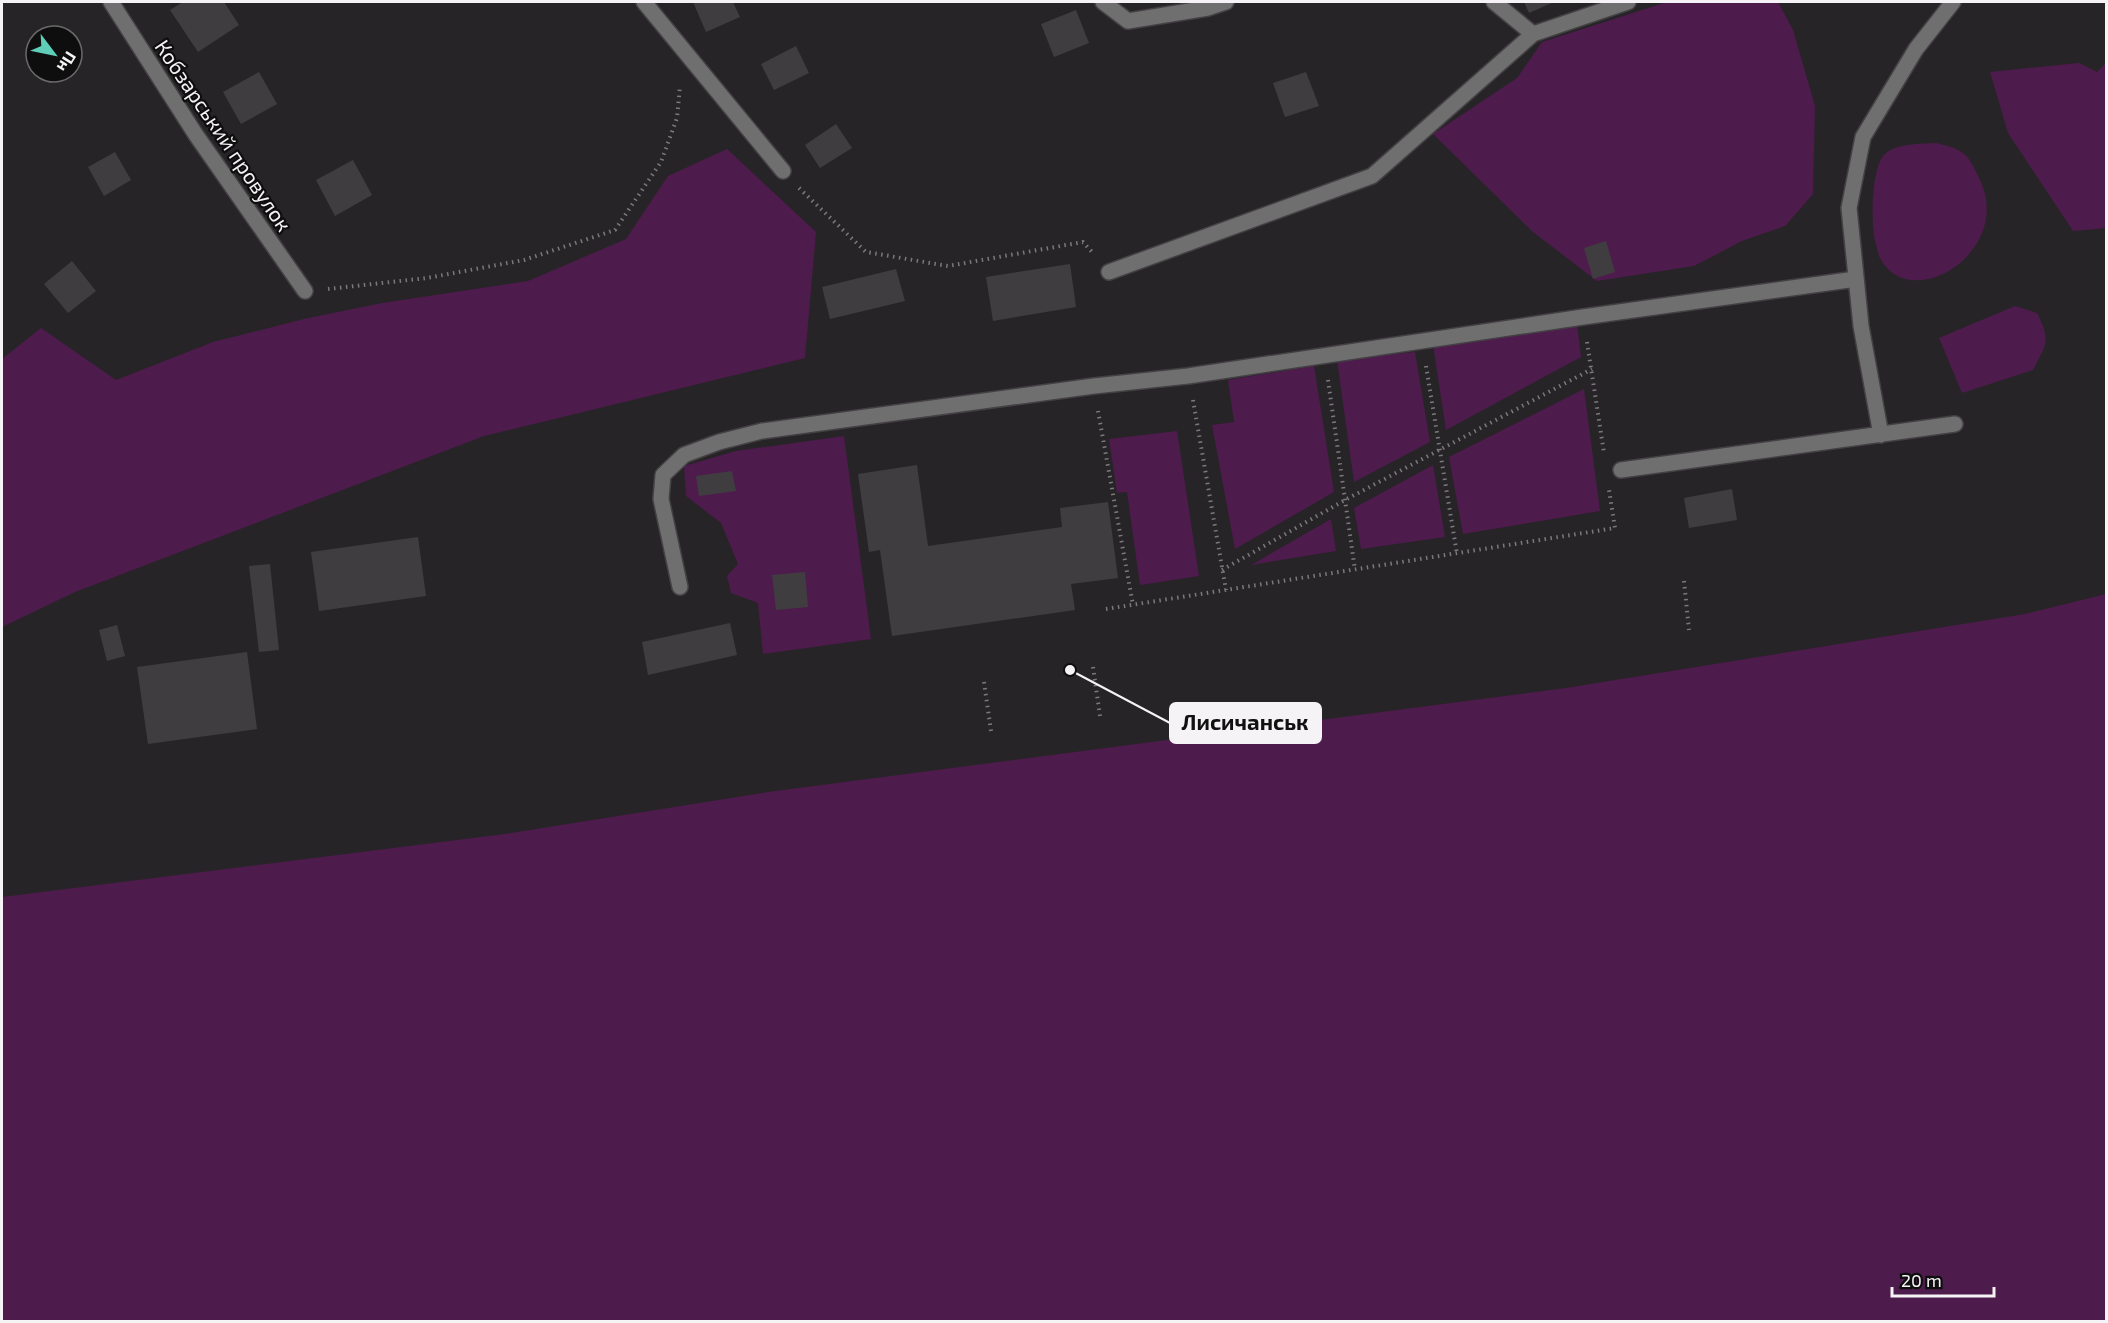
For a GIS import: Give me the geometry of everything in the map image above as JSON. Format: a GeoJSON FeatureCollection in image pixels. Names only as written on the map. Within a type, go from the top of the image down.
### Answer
{"type":"FeatureCollection","features":[{"type":"Feature","properties":{"kind":"street","name":"Кобзарський провулок"},"geometry":{"type":"LineString","coordinates":[[111,2],[196,135],[305,291]]}},
{"type":"Feature","properties":{"kind":"street"},"geometry":{"type":"LineString","coordinates":[[644,2],[783,171]]}},
{"type":"Feature","properties":{"kind":"street"},"geometry":{"type":"LineString","coordinates":[[1103,2],[1128,21],[1209,8],[1226,2]]}},
{"type":"Feature","properties":{"kind":"street"},"geometry":{"type":"LineString","coordinates":[[1494,2],[1533,34]]}},
{"type":"Feature","properties":{"kind":"street"},"geometry":{"type":"LineString","coordinates":[[1109,272],[1372,177],[1533,34],[1628,2]]}},
{"type":"Feature","properties":{"kind":"street"},"geometry":{"type":"LineString","coordinates":[[1881,435],[1861,326],[1849,207],[1863,137],[1916,49],[1953,2]]}},
{"type":"Feature","properties":{"kind":"street"},"geometry":{"type":"LineString","coordinates":[[680,587],[661,499],[663,475],[684,455],[718,442],[762,431],[1094,386],[1188,376],[1856,279]]}},
{"type":"Feature","properties":{"kind":"street"},"geometry":{"type":"LineString","coordinates":[[1621,470],[1955,424]]}},
{"type":"Feature","properties":{"kind":"path"},"geometry":{"type":"LineString","coordinates":[[305,291],[427,278],[512,262],[615,230],[661,162],[677,118],[683,50]]}},
{"type":"Feature","properties":{"kind":"path"},"geometry":{"type":"LineString","coordinates":[[783,171],[813,204],[866,252],[948,266],[1083,242],[1109,272]]}},
{"type":"Feature","properties":{"kind":"path"},"geometry":{"type":"LineString","coordinates":[[1583,317],[1605,460]]}},
{"type":"Feature","properties":{"kind":"path"},"geometry":{"type":"LineString","coordinates":[[1422,341],[1458,554]]}},
{"type":"Feature","properties":{"kind":"path"},"geometry":{"type":"LineString","coordinates":[[1324,356],[1355,570]]}},
{"type":"Feature","properties":{"kind":"path"},"geometry":{"type":"LineString","coordinates":[[1222,570],[1345,500],[1592,369]]}},
{"type":"Feature","properties":{"kind":"path"},"geometry":{"type":"LineString","coordinates":[[1188,376],[1226,590]]}},
{"type":"Feature","properties":{"kind":"path"},"geometry":{"type":"LineString","coordinates":[[1094,386],[1133,605]]}},
{"type":"Feature","properties":{"kind":"path"},"geometry":{"type":"LineString","coordinates":[[1107,609],[1615,528],[1608,482]]}},
{"type":"Feature","properties":{"kind":"path"},"geometry":{"type":"LineString","coordinates":[[1684,581],[1689,630]]}},
{"type":"Feature","properties":{"kind":"path"},"geometry":{"type":"LineString","coordinates":[[1093,667],[1100,716]]}},
{"type":"Feature","properties":{"kind":"path"},"geometry":{"type":"LineString","coordinates":[[984,681],[991,731]]}},
{"type":"Feature","properties":{"kind":"shaded area"},"geometry":{"type":"Polygon","coordinates":[[[1667,2],[1778,2],[1793,30],[1815,106],[1813,194],[1785,226],[1742,241],[1694,266],[1597,281],[1533,232],[1433,134],[1517,78],[1542,42],[1667,2]]]}},
{"type":"Feature","properties":{"kind":"shaded area"},"geometry":{"type":"Polygon","coordinates":[[[2079,63],[2097,72],[2106,63],[2106,228],[2073,231],[2008,133],[1990,72],[2079,63]]]}},
{"type":"Feature","properties":{"kind":"shaded area"},"geometry":{"type":"Polygon","coordinates":[[[1936,143],[1959,150],[1968,157],[1979,178],[1987,205],[1983,229],[1972,251],[1955,267],[1934,277],[1913,280],[1894,274],[1879,256],[1873,222],[1874,184],[1880,162],[1889,151],[1908,145],[1936,143]]]}},
{"type":"Feature","properties":{"kind":"shaded area"},"geometry":{"type":"Polygon","coordinates":[[[727,149],[816,232],[805,358],[484,436],[75,592],[2,627],[2,359],[41,328],[116,380],[213,342],[304,319],[382,303],[528,281],[626,239],[668,176],[727,149]]]}},
{"type":"Feature","properties":{"kind":"shaded area"},"geometry":{"type":"Polygon","coordinates":[[[2015,306],[2037,313],[2046,336],[2046,342],[2033,370],[1962,393],[1939,338],[2015,306]]]}},
{"type":"Feature","properties":{"kind":"shaded area"},"geometry":{"type":"Polygon","coordinates":[[[1577,323],[1581,357],[1446,430],[1433,345],[1577,323]]]}},
{"type":"Feature","properties":{"kind":"shaded area"},"geometry":{"type":"Polygon","coordinates":[[[1415,352],[1430,442],[1354,482],[1337,360],[1415,352]]]}},
{"type":"Feature","properties":{"kind":"shaded area"},"geometry":{"type":"Polygon","coordinates":[[[1314,366],[1334,492],[1235,549],[1212,425],[1234,422],[1228,380],[1314,366]]]}},
{"type":"Feature","properties":{"kind":"shaded area"},"geometry":{"type":"Polygon","coordinates":[[[1584,389],[1600,511],[1463,534],[1449,457],[1584,389]]]}},
{"type":"Feature","properties":{"kind":"shaded area"},"geometry":{"type":"Polygon","coordinates":[[[1177,431],[1199,576],[1140,585],[1127,492],[1117,493],[1109,439],[1177,431]]]}},
{"type":"Feature","properties":{"kind":"shaded area"},"geometry":{"type":"Polygon","coordinates":[[[844,436],[871,639],[763,654],[758,603],[731,593],[727,576],[738,564],[721,523],[686,496],[684,466],[736,451],[844,436]]]}},
{"type":"Feature","properties":{"kind":"shaded area"},"geometry":{"type":"Polygon","coordinates":[[[1433,465],[1445,537],[1361,549],[1354,508],[1433,465]]]}},
{"type":"Feature","properties":{"kind":"shaded area"},"geometry":{"type":"Polygon","coordinates":[[[1331,519],[1336,551],[1251,565],[1331,519]]]}},
{"type":"Feature","properties":{"kind":"shaded area"},"geometry":{"type":"Polygon","coordinates":[[[2106,594],[2106,1321],[2,1321],[2,897],[505,834],[768,792],[1566,688],[2025,614],[2106,594]]]}},
{"type":"Feature","properties":{"kind":"building"},"geometry":{"type":"Polygon","coordinates":[[[183,2],[224,2],[239,25],[198,52],[170,10],[183,2]]]}},
{"type":"Feature","properties":{"kind":"building"},"geometry":{"type":"Polygon","coordinates":[[[693,2],[733,2],[740,17],[706,32],[693,2]]]}},
{"type":"Feature","properties":{"kind":"building"},"geometry":{"type":"Polygon","coordinates":[[[1524,2],[1554,2],[1529,13],[1524,2]]]}},
{"type":"Feature","properties":{"kind":"building"},"geometry":{"type":"Polygon","coordinates":[[[1076,10],[1089,43],[1054,57],[1041,24],[1076,10]]]}},
{"type":"Feature","properties":{"kind":"building"},"geometry":{"type":"Polygon","coordinates":[[[796,46],[809,73],[774,90],[761,64],[796,46]]]}},
{"type":"Feature","properties":{"kind":"building"},"geometry":{"type":"Polygon","coordinates":[[[259,72],[277,104],[241,124],[223,92],[259,72]]]}},
{"type":"Feature","properties":{"kind":"building"},"geometry":{"type":"Polygon","coordinates":[[[1306,72],[1319,106],[1285,117],[1273,83],[1306,72]]]}},
{"type":"Feature","properties":{"kind":"building"},"geometry":{"type":"Polygon","coordinates":[[[836,124],[852,148],[820,168],[805,145],[836,124]]]}},
{"type":"Feature","properties":{"kind":"building"},"geometry":{"type":"Polygon","coordinates":[[[115,152],[131,180],[104,196],[88,167],[115,152]]]}},
{"type":"Feature","properties":{"kind":"building"},"geometry":{"type":"Polygon","coordinates":[[[353,160],[372,195],[335,216],[316,180],[353,160]]]}},
{"type":"Feature","properties":{"kind":"building"},"geometry":{"type":"Polygon","coordinates":[[[1606,241],[1615,272],[1593,279],[1584,248],[1606,241]]]}},
{"type":"Feature","properties":{"kind":"building"},"geometry":{"type":"Polygon","coordinates":[[[72,261],[96,291],[68,313],[44,284],[72,261]]]}},
{"type":"Feature","properties":{"kind":"building"},"geometry":{"type":"Polygon","coordinates":[[[1070,264],[1076,307],[993,321],[986,277],[1070,264]]]}},
{"type":"Feature","properties":{"kind":"building"},"geometry":{"type":"Polygon","coordinates":[[[896,269],[905,301],[830,319],[822,287],[896,269]]]}},
{"type":"Feature","properties":{"kind":"building"},"geometry":{"type":"Polygon","coordinates":[[[917,465],[928,546],[1062,527],[1060,508],[1108,502],[1118,578],[1071,584],[1075,610],[892,636],[880,550],[869,552],[858,474],[917,465]]]}},
{"type":"Feature","properties":{"kind":"building"},"geometry":{"type":"Polygon","coordinates":[[[732,471],[736,491],[699,496],[696,476],[732,471]]]}},
{"type":"Feature","properties":{"kind":"building"},"geometry":{"type":"Polygon","coordinates":[[[1732,489],[1737,520],[1689,528],[1684,498],[1732,489]]]}},
{"type":"Feature","properties":{"kind":"building"},"geometry":{"type":"Polygon","coordinates":[[[418,537],[426,596],[319,611],[311,552],[418,537]]]}},
{"type":"Feature","properties":{"kind":"building"},"geometry":{"type":"Polygon","coordinates":[[[270,564],[279,650],[259,652],[249,566],[270,564]]]}},
{"type":"Feature","properties":{"kind":"building"},"geometry":{"type":"Polygon","coordinates":[[[805,572],[808,607],[776,610],[772,575],[805,572]]]}},
{"type":"Feature","properties":{"kind":"building"},"geometry":{"type":"Polygon","coordinates":[[[730,623],[737,655],[648,675],[642,642],[730,623]]]}},
{"type":"Feature","properties":{"kind":"building"},"geometry":{"type":"Polygon","coordinates":[[[117,625],[125,656],[107,661],[99,630],[117,625]]]}},
{"type":"Feature","properties":{"kind":"building"},"geometry":{"type":"Polygon","coordinates":[[[247,652],[257,729],[148,744],[137,667],[247,652]]]}},
{"type":"Feature","properties":{"kind":"place","name":"Лисичанськ"},"geometry":{"type":"Point","coordinates":[1070,670]}}]}
